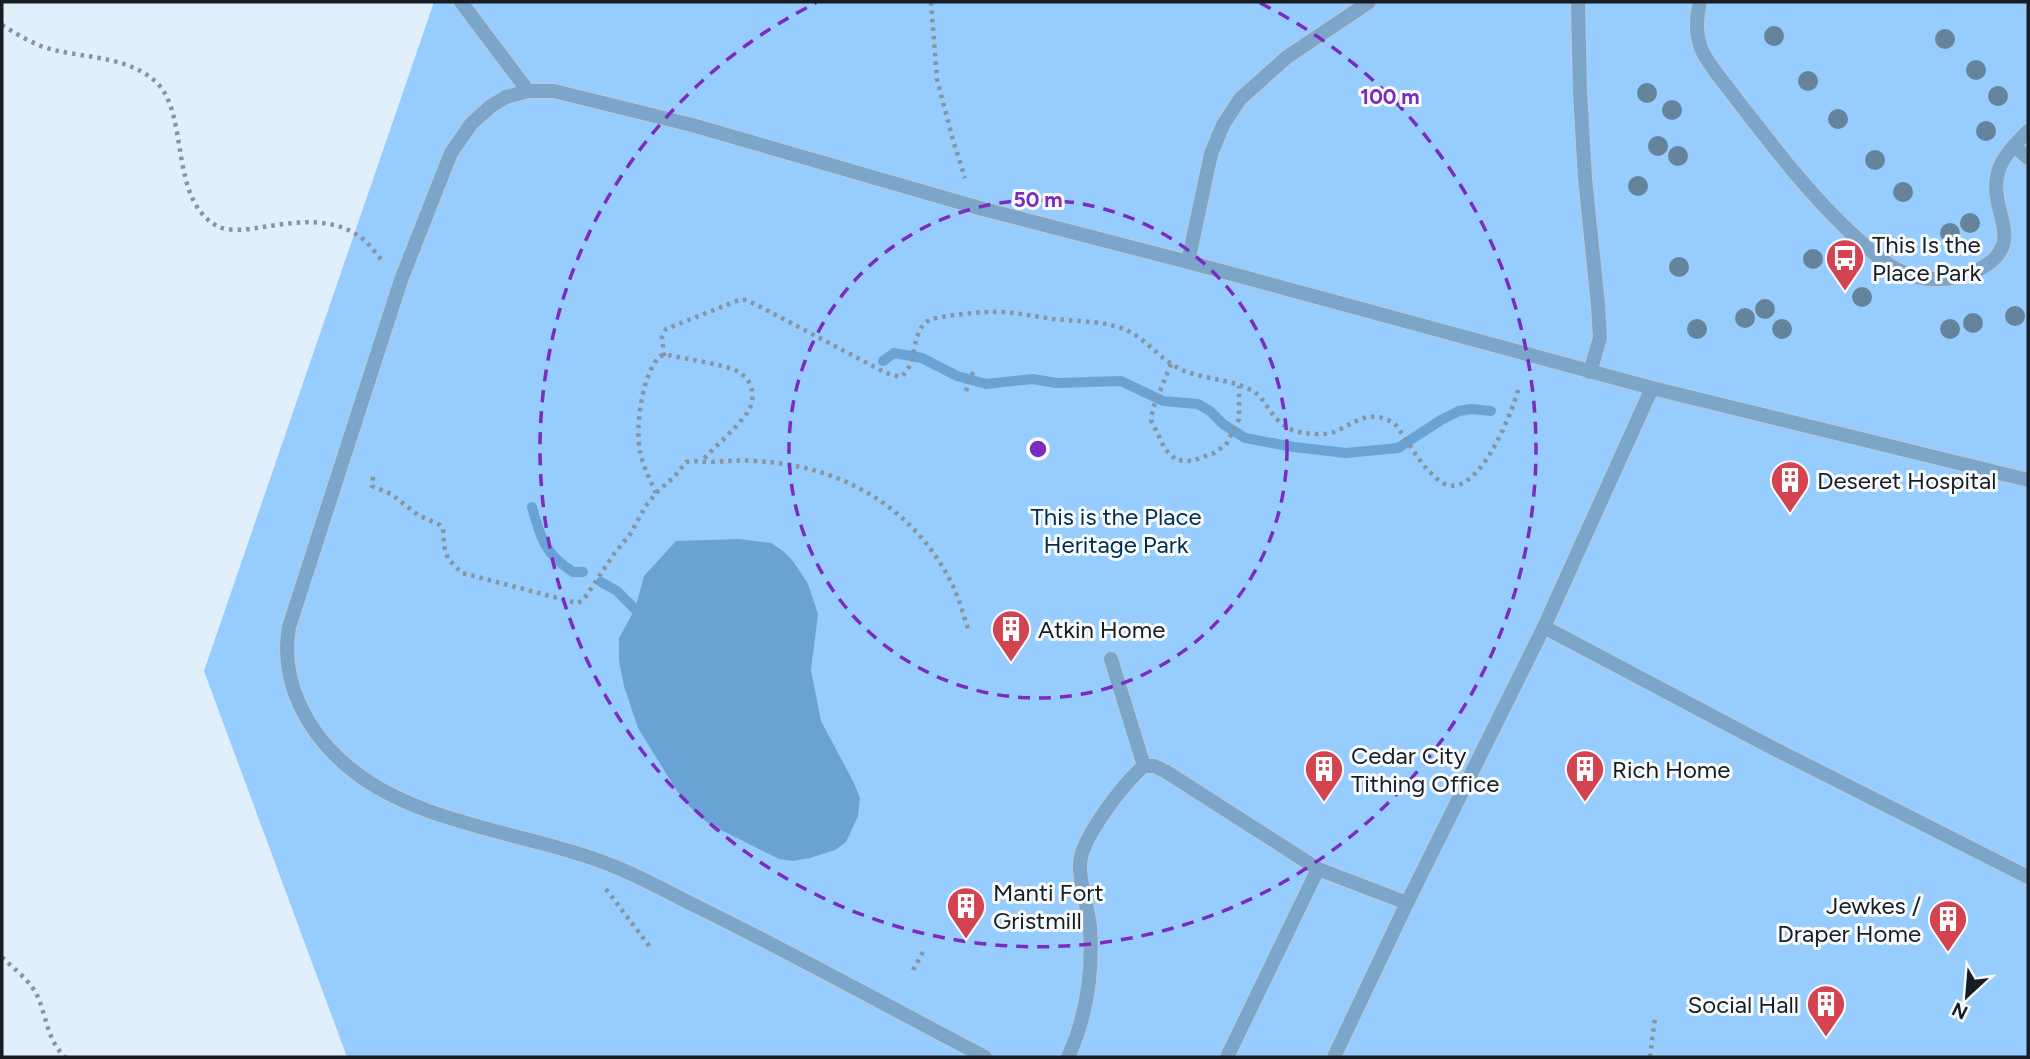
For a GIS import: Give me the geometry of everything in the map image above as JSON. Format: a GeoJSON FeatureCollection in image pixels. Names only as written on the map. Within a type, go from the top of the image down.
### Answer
{"type":"FeatureCollection","features":[{"type":"Feature","properties":{"kind":"lane"},"geometry":{"type":"LineString","coordinates":[[461,2],[528,91]]}},
{"type":"Feature","properties":{"kind":"lane"},"geometry":{"type":"LineString","coordinates":[[1188,261],[1212,154],[1223,125],[1240,99],[1287,57],[1369,2]]}},
{"type":"Feature","properties":{"kind":"lane"},"geometry":{"type":"LineString","coordinates":[[1578,2],[1584,165],[1600,338],[1590,372]]}},
{"type":"Feature","properties":{"kind":"lane"},"geometry":{"type":"LineString","coordinates":[[1700,2],[1695,21],[1701,49],[1720,77],[1766,138],[1825,208],[1874,254],[1898,270],[1928,280],[1955,278],[1994,260],[2005,247],[2007,229],[1997,200],[1997,176],[2002,160],[2028,131]]}},
{"type":"Feature","properties":{"kind":"lane"},"geometry":{"type":"LineString","coordinates":[[985,1057],[740,928],[618,868],[441,815],[380,789],[351,769],[325,743],[301,708],[293,689],[286,655],[289,627],[401,280],[452,153],[471,124],[506,97],[528,91],[554,91],[692,125],[984,209],[1188,261],[1590,372],[2028,480]]}},
{"type":"Feature","properties":{"kind":"lane"},"geometry":{"type":"LineString","coordinates":[[2014,146],[2028,158]]}},
{"type":"Feature","properties":{"kind":"lane"},"geometry":{"type":"LineString","coordinates":[[1334,1057],[1544,627],[1652,388]]}},
{"type":"Feature","properties":{"kind":"lane"},"geometry":{"type":"LineString","coordinates":[[1544,627],[1765,744],[2028,877]]}},
{"type":"Feature","properties":{"kind":"lane"},"geometry":{"type":"LineString","coordinates":[[1111,659],[1144,766]]}},
{"type":"Feature","properties":{"kind":"lane"},"geometry":{"type":"LineString","coordinates":[[1068,1057],[1087,1004],[1091,962],[1090,924],[1081,887],[1080,861],[1088,838],[1132,776],[1144,766],[1154,766],[1165,771],[1318,869],[1407,903]]}},
{"type":"Feature","properties":{"kind":"lane"},"geometry":{"type":"LineString","coordinates":[[1227,1057],[1318,869]]}},
{"type":"Feature","properties":{"kind":"path"},"geometry":{"type":"LineString","coordinates":[[931,2],[940,91],[964,177],[984,209]]}},
{"type":"Feature","properties":{"kind":"path"},"geometry":{"type":"LineString","coordinates":[[2,25],[19,36],[52,50],[131,66],[156,81],[171,106],[190,194],[203,214],[220,228],[247,230],[300,222],[337,225],[362,239],[401,280]]}},
{"type":"Feature","properties":{"kind":"path"},"geometry":{"type":"LineString","coordinates":[[664,356],[662,337],[666,329],[745,300],[891,376],[900,377],[907,372],[921,329],[931,319],[996,312],[1120,328],[1136,336],[1171,364],[1199,375],[1249,388],[1262,399],[1274,418],[1298,432],[1336,432],[1355,421],[1372,417],[1391,421],[1435,476],[1450,485],[1462,484],[1487,459],[1498,443],[1518,390]]}},
{"type":"Feature","properties":{"kind":"path"},"geometry":{"type":"LineString","coordinates":[[656,493],[640,455],[638,431],[645,387],[656,359],[660,356],[735,370],[747,379],[752,387],[753,395],[748,412],[701,461]]}},
{"type":"Feature","properties":{"kind":"path"},"geometry":{"type":"LineString","coordinates":[[1171,364],[1153,408],[1151,420],[1165,449],[1176,460],[1192,461],[1214,453],[1229,440],[1238,423],[1239,386]]}},
{"type":"Feature","properties":{"kind":"path"},"geometry":{"type":"LineString","coordinates":[[966,391],[973,372]]}},
{"type":"Feature","properties":{"kind":"path"},"geometry":{"type":"LineString","coordinates":[[373,477],[372,486],[391,494],[418,514],[440,525],[448,559],[462,573],[576,603],[586,596],[631,533],[645,507],[686,462],[772,462],[799,466],[844,481],[878,497],[912,527],[935,554],[953,586],[968,629]]}},
{"type":"Feature","properties":{"kind":"path"},"geometry":{"type":"LineString","coordinates":[[580,855],[650,947]]}},
{"type":"Feature","properties":{"kind":"path"},"geometry":{"type":"LineString","coordinates":[[913,970],[924,950]]}},
{"type":"Feature","properties":{"kind":"path"},"geometry":{"type":"LineString","coordinates":[[2,957],[30,984],[41,1007],[51,1040],[65,1057]]}},
{"type":"Feature","properties":{"kind":"path"},"geometry":{"type":"LineString","coordinates":[[1650,1057],[1655,1017]]}},
{"type":"Feature","properties":{"kind":"green space","name":"This is the Place Heritage Park"},"geometry":{"type":"Polygon","coordinates":[[[434,2],[2028,2],[2028,1057],[347,1057],[204,671],[434,2]]]}},
{"type":"Feature","properties":{"kind":"shaded area"},"geometry":{"type":"Polygon","coordinates":[[[739,539],[771,543],[793,561],[808,584],[818,614],[811,670],[821,721],[860,798],[858,816],[846,842],[835,850],[810,858],[793,861],[779,859],[709,824],[691,808],[677,791],[638,728],[624,686],[619,661],[619,638],[635,609],[644,576],[676,541],[739,539]]]}},
{"type":"Feature","properties":{"kind":"waterway"},"geometry":{"type":"LineString","coordinates":[[883,361],[894,353],[922,358],[957,376],[986,384],[1033,379],[1056,383],[1121,381],[1163,401],[1198,404],[1245,438],[1346,453],[1398,448],[1459,411],[1491,411]]}},
{"type":"Feature","properties":{"kind":"waterway"},"geometry":{"type":"LineString","coordinates":[[532,507],[541,537],[550,552],[573,572],[583,572]]}},
{"type":"Feature","properties":{"kind":"waterway"},"geometry":{"type":"LineString","coordinates":[[601,582],[617,591],[635,609]]}},
{"type":"Feature","properties":{"kind":"place","name":"This Is the Place Park"},"geometry":{"type":"Point","coordinates":[1845,292]}},
{"type":"Feature","properties":{"kind":"place","name":"Deseret Hospital"},"geometry":{"type":"Point","coordinates":[1790,514]}},
{"type":"Feature","properties":{"kind":"place","name":"Atkin Home"},"geometry":{"type":"Point","coordinates":[1011,663]}},
{"type":"Feature","properties":{"kind":"place","name":"Cedar City Tithing Office"},"geometry":{"type":"Point","coordinates":[1324,803]}},
{"type":"Feature","properties":{"kind":"place","name":"Rich Home"},"geometry":{"type":"Point","coordinates":[1585,803]}},
{"type":"Feature","properties":{"kind":"place","name":"Manti Fort Gristmill"},"geometry":{"type":"Point","coordinates":[966,940]}},
{"type":"Feature","properties":{"kind":"place","name":"Jewkes / Draper Home"},"geometry":{"type":"Point","coordinates":[1948,953]}},
{"type":"Feature","properties":{"kind":"place","name":"Social Hall"},"geometry":{"type":"Point","coordinates":[1826,1038]}}]}
